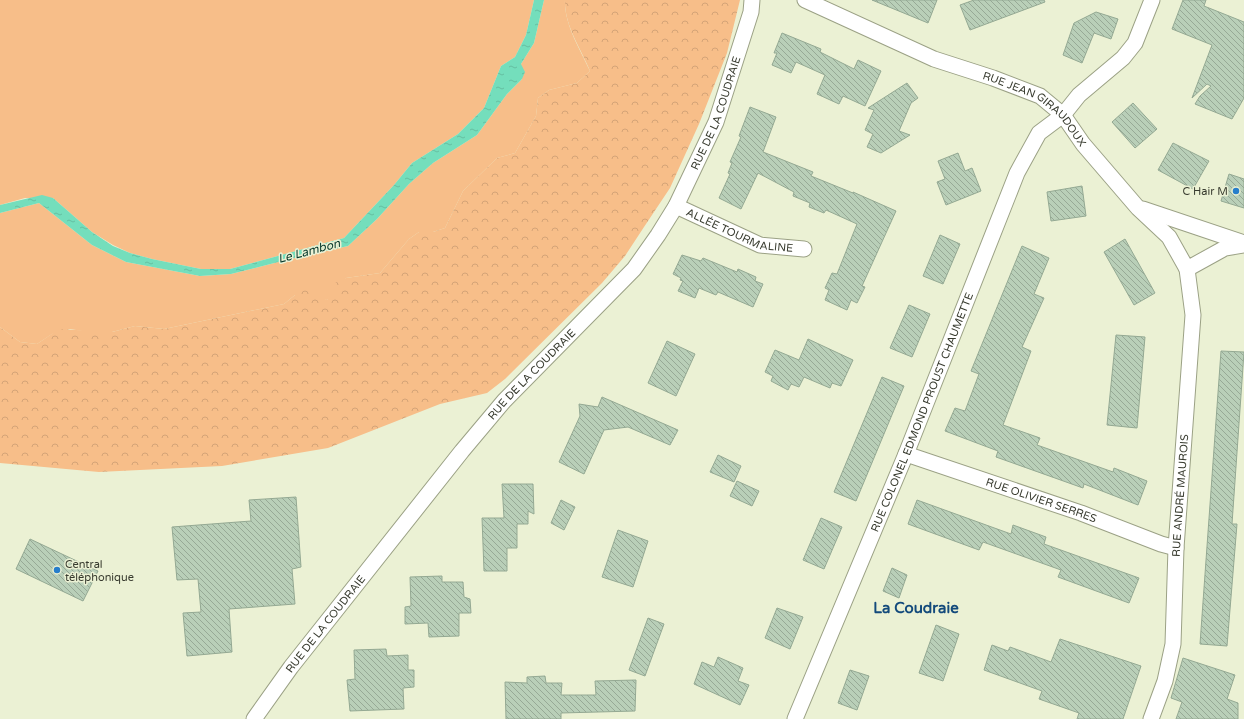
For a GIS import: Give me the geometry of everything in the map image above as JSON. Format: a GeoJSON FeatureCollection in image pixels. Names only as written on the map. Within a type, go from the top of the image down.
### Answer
{"type":"FeatureCollection","features":[{"type":"Feature","properties":{"kind":"street","name":"RUE DE LA COUDRAIE"},"geometry":{"type":"LineString","coordinates":[[254,719],[291,667],[462,451],[504,401],[634,269],[676,206],[716,122],[751,12],[752,0]]}},
{"type":"Feature","properties":{"kind":"street","name":"RUE JEAN GIRAUDOUX"},"geometry":{"type":"LineString","coordinates":[[804,0],[934,59],[993,78],[1040,96],[1063,115],[1083,144],[1138,208]]}},
{"type":"Feature","properties":{"kind":"street","name":"RUE COLONEL EDMOND PROUST CHAUMETTE"},"geometry":{"type":"LineString","coordinates":[[795,719],[906,454],[1018,173],[1039,133],[1063,115],[1079,95],[1123,58],[1135,43],[1152,0]]}},
{"type":"Feature","properties":{"kind":"street","name":"ALLÉE TOURMALINE"},"geometry":{"type":"LineString","coordinates":[[676,206],[760,246],[804,249]]}},
{"type":"Feature","properties":{"kind":"street"},"geometry":{"type":"LineString","coordinates":[[1138,208],[1244,244]]}},
{"type":"Feature","properties":{"kind":"street","name":"RUE ANDRÉ MAUROIS"},"geometry":{"type":"LineString","coordinates":[[1138,208],[1169,237],[1187,269],[1193,315],[1176,548],[1173,644],[1165,681],[1151,719]]}},
{"type":"Feature","properties":{"kind":"street"},"geometry":{"type":"LineString","coordinates":[[1187,269],[1225,248],[1244,244]]}},
{"type":"Feature","properties":{"kind":"street","name":"RUE OLIVIER SERRES"},"geometry":{"type":"LineString","coordinates":[[906,454],[1081,513],[1161,544],[1176,548]]}},
{"type":"Feature","properties":{"kind":"green space"},"geometry":{"type":"Polygon","coordinates":[[[0,0],[534,0],[526,35],[515,57],[501,66],[484,108],[458,134],[412,163],[394,185],[344,238],[230,269],[201,269],[130,253],[113,245],[92,232],[53,198],[25,198],[0,205],[0,0]]]}},
{"type":"Feature","properties":{"kind":"green space"},"geometry":{"type":"Polygon","coordinates":[[[544,0],[565,0],[565,9],[570,27],[590,71],[577,83],[549,90],[538,98],[536,116],[515,153],[497,158],[463,191],[445,228],[433,232],[419,232],[409,239],[380,273],[346,278],[327,300],[295,295],[284,304],[164,329],[135,326],[112,332],[88,332],[70,329],[52,334],[37,344],[20,342],[0,327],[0,213],[39,203],[92,245],[126,262],[200,276],[231,274],[348,246],[377,219],[409,184],[433,163],[477,135],[507,94],[522,79],[521,64],[534,43],[544,0]]]}},
{"type":"Feature","properties":{"kind":"green space"},"geometry":{"type":"Polygon","coordinates":[[[565,0],[740,0],[727,53],[699,124],[670,188],[625,256],[602,283],[505,379],[487,393],[440,404],[328,448],[222,466],[99,472],[0,463],[0,327],[20,342],[37,344],[59,329],[112,332],[135,326],[164,329],[284,304],[295,295],[305,290],[327,300],[335,283],[346,278],[380,273],[409,239],[419,232],[433,232],[445,228],[463,191],[497,158],[515,153],[536,116],[538,98],[549,90],[577,83],[590,71],[570,28],[565,9],[565,0]]]}},
{"type":"Feature","properties":{"kind":"water","name":"Le Lambon"},"geometry":{"type":"Polygon","coordinates":[[[534,0],[544,0],[534,43],[521,64],[525,72],[522,79],[507,94],[477,135],[433,163],[409,184],[377,219],[348,246],[231,274],[200,276],[126,262],[92,245],[39,203],[0,213],[0,205],[42,195],[53,198],[92,232],[113,246],[130,253],[152,259],[201,269],[230,269],[344,238],[394,185],[412,163],[458,134],[484,108],[501,66],[515,57],[526,35],[534,0]]]}},
{"type":"Feature","properties":{"kind":"building"},"geometry":{"type":"Polygon","coordinates":[[[872,0],[937,0],[928,23],[872,0]]]}},
{"type":"Feature","properties":{"kind":"building"},"geometry":{"type":"Polygon","coordinates":[[[974,0],[1044,0],[1045,2],[970,30],[960,5],[974,0]]]}},
{"type":"Feature","properties":{"kind":"building"},"geometry":{"type":"Polygon","coordinates":[[[1183,0],[1206,0],[1204,6],[1244,22],[1244,98],[1232,119],[1195,104],[1200,96],[1211,86],[1207,84],[1192,98],[1212,45],[1172,29],[1183,0]]]}},
{"type":"Feature","properties":{"kind":"building"},"geometry":{"type":"Polygon","coordinates":[[[1096,12],[1118,19],[1111,39],[1094,33],[1082,63],[1063,55],[1074,23],[1096,12]]]}},
{"type":"Feature","properties":{"kind":"building"},"geometry":{"type":"Polygon","coordinates":[[[782,33],[821,49],[820,52],[854,69],[858,60],[881,71],[865,106],[843,96],[839,104],[817,94],[825,75],[796,62],[791,73],[772,65],[777,53],[774,53],[782,33]]]}},
{"type":"Feature","properties":{"kind":"building"},"geometry":{"type":"Polygon","coordinates":[[[907,83],[918,98],[911,103],[899,131],[910,135],[881,153],[867,147],[873,134],[865,130],[874,110],[868,108],[907,83]]]}},
{"type":"Feature","properties":{"kind":"building"},"geometry":{"type":"Polygon","coordinates":[[[1133,103],[1157,129],[1135,148],[1112,122],[1133,103]]]}},
{"type":"Feature","properties":{"kind":"building"},"geometry":{"type":"Polygon","coordinates":[[[750,107],[776,117],[763,152],[813,172],[811,176],[896,211],[862,286],[865,287],[857,303],[851,300],[847,310],[825,300],[829,290],[825,288],[832,273],[837,274],[857,224],[826,210],[824,213],[809,207],[810,203],[793,196],[794,192],[758,173],[741,209],[719,198],[730,174],[728,173],[732,163],[730,162],[741,137],[739,136],[750,107]]]}},
{"type":"Feature","properties":{"kind":"building"},"geometry":{"type":"Polygon","coordinates":[[[1173,143],[1209,161],[1193,189],[1158,170],[1173,143]]]}},
{"type":"Feature","properties":{"kind":"building"},"geometry":{"type":"Polygon","coordinates":[[[958,153],[965,171],[972,168],[981,191],[946,205],[937,182],[945,179],[938,161],[958,153]]]}},
{"type":"Feature","properties":{"kind":"building"},"geometry":{"type":"Polygon","coordinates":[[[1229,174],[1244,179],[1244,208],[1221,201],[1229,174]]]}},
{"type":"Feature","properties":{"kind":"building"},"geometry":{"type":"Polygon","coordinates":[[[1082,186],[1086,216],[1051,221],[1047,192],[1082,186]]]}},
{"type":"Feature","properties":{"kind":"building"},"geometry":{"type":"Polygon","coordinates":[[[940,235],[960,244],[943,284],[923,276],[940,235]]]}},
{"type":"Feature","properties":{"kind":"building"},"geometry":{"type":"Polygon","coordinates":[[[1125,239],[1155,293],[1134,305],[1104,252],[1125,239]]]}},
{"type":"Feature","properties":{"kind":"building"},"geometry":{"type":"Polygon","coordinates":[[[1022,246],[1049,258],[1034,294],[1044,298],[1022,347],[1031,351],[1003,425],[1040,438],[1037,445],[1113,472],[1114,468],[1147,481],[1138,505],[1084,484],[1083,488],[996,457],[998,451],[945,431],[955,408],[965,411],[979,374],[971,371],[1022,246]]]}},
{"type":"Feature","properties":{"kind":"building"},"geometry":{"type":"Polygon","coordinates":[[[682,255],[701,261],[703,258],[737,272],[738,269],[756,277],[755,281],[763,284],[753,307],[718,292],[716,295],[699,288],[695,298],[678,291],[683,281],[680,280],[681,278],[673,274],[682,255]]]}},
{"type":"Feature","properties":{"kind":"building"},"geometry":{"type":"Polygon","coordinates":[[[909,305],[930,314],[912,357],[890,348],[909,305]]]}},
{"type":"Feature","properties":{"kind":"building"},"geometry":{"type":"Polygon","coordinates":[[[1116,335],[1145,337],[1137,428],[1107,425],[1116,335]]]}},
{"type":"Feature","properties":{"kind":"building"},"geometry":{"type":"Polygon","coordinates":[[[808,339],[853,360],[841,386],[832,383],[830,388],[804,377],[799,387],[791,384],[788,390],[771,381],[773,376],[765,372],[775,350],[799,360],[808,339]]]}},
{"type":"Feature","properties":{"kind":"building"},"geometry":{"type":"Polygon","coordinates":[[[667,341],[695,354],[676,396],[648,383],[667,341]]]}},
{"type":"Feature","properties":{"kind":"building"},"geometry":{"type":"Polygon","coordinates":[[[1221,351],[1244,352],[1232,524],[1237,524],[1227,646],[1200,644],[1221,351]]]}},
{"type":"Feature","properties":{"kind":"building"},"geometry":{"type":"Polygon","coordinates":[[[882,377],[904,386],[856,501],[834,492],[882,377]]]}},
{"type":"Feature","properties":{"kind":"building"},"geometry":{"type":"Polygon","coordinates":[[[602,397],[678,430],[670,445],[628,427],[604,430],[584,474],[559,462],[580,416],[579,404],[598,407],[602,397]]]}},
{"type":"Feature","properties":{"kind":"building"},"geometry":{"type":"Polygon","coordinates":[[[718,455],[741,466],[734,482],[710,472],[718,455]]]}},
{"type":"Feature","properties":{"kind":"building"},"geometry":{"type":"Polygon","coordinates":[[[737,481],[759,491],[752,506],[730,496],[737,481]]]}},
{"type":"Feature","properties":{"kind":"building"},"geometry":{"type":"Polygon","coordinates":[[[502,484],[533,484],[534,514],[528,511],[528,524],[517,524],[517,548],[507,548],[507,571],[484,571],[482,518],[504,518],[502,484]]]}},
{"type":"Feature","properties":{"kind":"building"},"geometry":{"type":"Polygon","coordinates":[[[296,497],[301,567],[292,569],[295,604],[229,609],[232,652],[187,656],[183,613],[201,612],[198,579],[177,580],[172,527],[251,521],[249,500],[296,497]]]}},
{"type":"Feature","properties":{"kind":"building"},"geometry":{"type":"Polygon","coordinates":[[[561,500],[575,507],[564,530],[551,523],[561,500]]]}},
{"type":"Feature","properties":{"kind":"building"},"geometry":{"type":"Polygon","coordinates":[[[917,500],[1011,534],[1013,525],[1046,537],[1044,544],[1139,578],[1129,603],[1058,577],[1061,570],[983,542],[979,550],[908,524],[917,500]]]}},
{"type":"Feature","properties":{"kind":"building"},"geometry":{"type":"Polygon","coordinates":[[[821,518],[842,527],[824,569],[803,560],[821,518]]]}},
{"type":"Feature","properties":{"kind":"building"},"geometry":{"type":"Polygon","coordinates":[[[618,530],[648,541],[633,587],[602,577],[618,530]]]}},
{"type":"Feature","properties":{"kind":"building","name":"Central téléphonique"},"geometry":{"type":"Polygon","coordinates":[[[30,539],[98,571],[83,601],[16,569],[30,539]]]}},
{"type":"Feature","properties":{"kind":"building"},"geometry":{"type":"Polygon","coordinates":[[[892,568],[907,575],[899,598],[883,591],[892,568]]]}},
{"type":"Feature","properties":{"kind":"building"},"geometry":{"type":"Polygon","coordinates":[[[442,576],[442,582],[463,582],[464,597],[470,599],[471,613],[459,613],[459,636],[429,637],[428,623],[405,624],[405,607],[411,606],[410,577],[442,576]]]}},
{"type":"Feature","properties":{"kind":"building"},"geometry":{"type":"Polygon","coordinates":[[[777,608],[803,617],[790,649],[765,638],[777,608]]]}},
{"type":"Feature","properties":{"kind":"building"},"geometry":{"type":"Polygon","coordinates":[[[648,618],[664,624],[645,676],[629,670],[648,618]]]}},
{"type":"Feature","properties":{"kind":"building"},"geometry":{"type":"Polygon","coordinates":[[[936,625],[959,634],[943,681],[919,673],[936,625]]]}},
{"type":"Feature","properties":{"kind":"building"},"geometry":{"type":"Polygon","coordinates":[[[1060,639],[1141,666],[1123,719],[1077,719],[1079,713],[1039,699],[1042,691],[984,670],[992,645],[1008,651],[1010,647],[1051,662],[1060,639]]]}},
{"type":"Feature","properties":{"kind":"building"},"geometry":{"type":"Polygon","coordinates":[[[386,649],[387,656],[408,655],[408,670],[414,670],[414,687],[403,688],[404,709],[350,711],[347,680],[355,679],[354,650],[386,649]]]}},
{"type":"Feature","properties":{"kind":"building"},"geometry":{"type":"Polygon","coordinates":[[[718,657],[743,668],[738,681],[749,685],[740,705],[694,684],[702,662],[714,667],[718,657]]]}},
{"type":"Feature","properties":{"kind":"building"},"geometry":{"type":"Polygon","coordinates":[[[1183,658],[1235,675],[1227,699],[1238,703],[1238,719],[1176,719],[1182,702],[1171,698],[1183,658]]]}},
{"type":"Feature","properties":{"kind":"building"},"geometry":{"type":"Polygon","coordinates":[[[850,670],[869,676],[857,710],[838,703],[850,670]]]}},
{"type":"Feature","properties":{"kind":"building"},"geometry":{"type":"Polygon","coordinates":[[[545,676],[546,683],[562,683],[561,695],[596,695],[595,681],[636,680],[635,711],[561,713],[561,719],[506,719],[505,682],[527,683],[527,677],[545,676]]]}},
{"type":"Feature","properties":{"kind":"place","name":"C Hair M"},"geometry":{"type":"Point","coordinates":[1236,191]}},
{"type":"Feature","properties":{"kind":"place","name":"Central téléphonique"},"geometry":{"type":"Point","coordinates":[57,570]}},
{"type":"Feature","properties":{"kind":"district","name":"La Coudraie"},"geometry":{"type":"Point","coordinates":[916,608]}}]}
